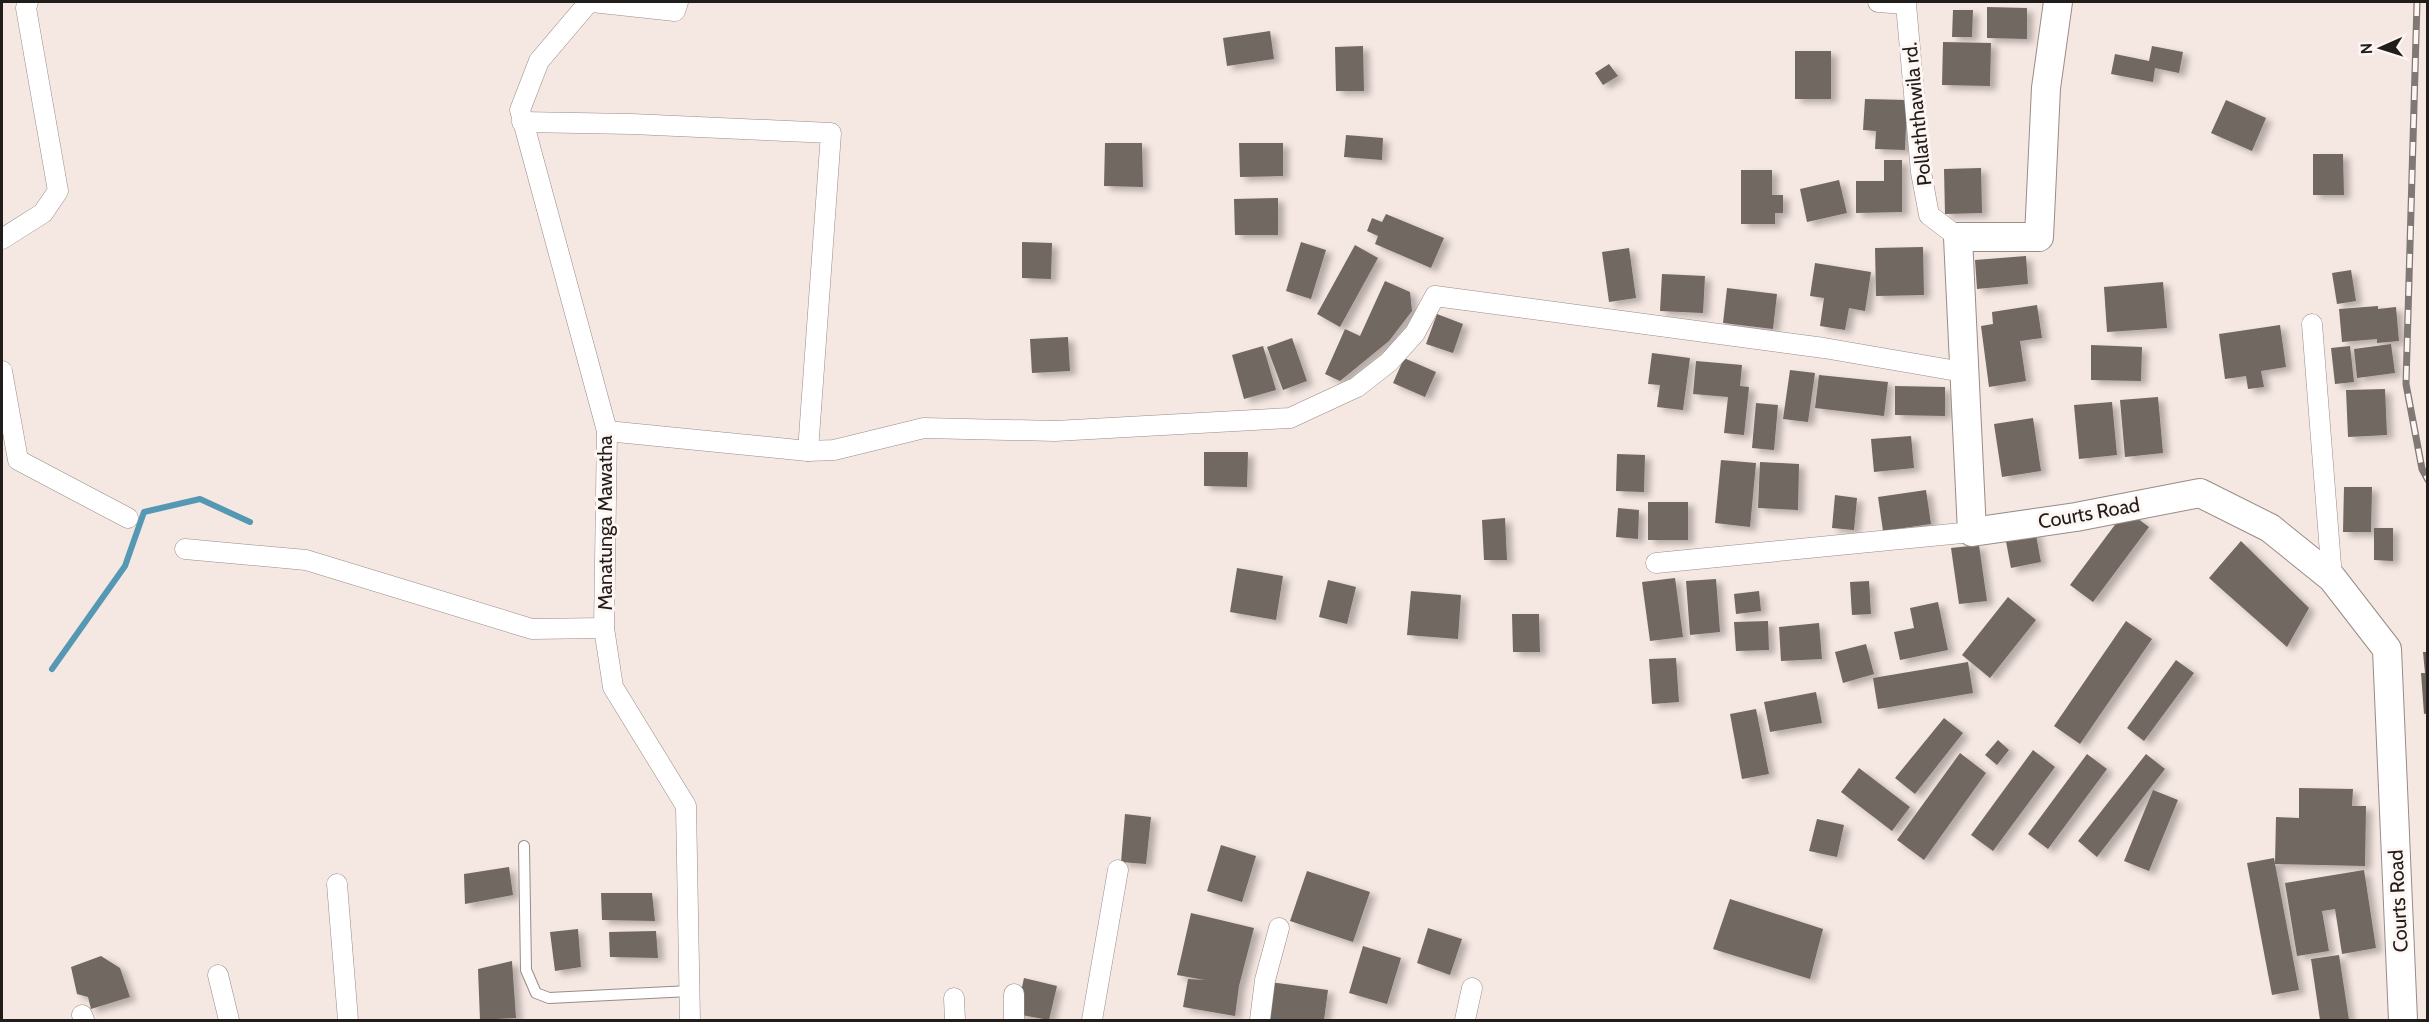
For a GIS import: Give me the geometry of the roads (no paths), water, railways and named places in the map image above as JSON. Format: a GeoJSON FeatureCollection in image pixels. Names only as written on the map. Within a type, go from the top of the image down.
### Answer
{"type":"FeatureCollection","features":[{"type":"Feature","properties":{"kind":"street"},"geometry":{"type":"LineString","coordinates":[[2,238],[43,213],[58,191],[26,8],[28,2]]}},
{"type":"Feature","properties":{"kind":"street","name":"Manatunga Mawatha"},"geometry":{"type":"LineString","coordinates":[[678,2],[675,11],[591,2],[539,61],[520,110],[607,431],[604,628],[613,687],[686,806],[690,1020]]}},
{"type":"Feature","properties":{"kind":"street","name":"Pollaththawila rd."},"geometry":{"type":"LineString","coordinates":[[1878,2],[1906,4],[1921,172],[1929,215],[1958,237]]}},
{"type":"Feature","properties":{"kind":"street"},"geometry":{"type":"LineString","coordinates":[[1656,562],[1972,532],[1958,237],[2039,237],[2046,88],[2058,2]]}},
{"type":"Feature","properties":{"kind":"street"},"geometry":{"type":"LineString","coordinates":[[522,122],[632,124],[831,133],[808,451]]}},
{"type":"Feature","properties":{"kind":"street"},"geometry":{"type":"LineString","coordinates":[[607,431],[808,451],[834,450],[924,428],[1055,431],[1290,418],[1358,387],[1389,362],[1415,333],[1435,296],[1824,348],[1963,372]]}},
{"type":"Feature","properties":{"kind":"street"},"geometry":{"type":"LineString","coordinates":[[2312,324],[2332,578]]}},
{"type":"Feature","properties":{"kind":"street"},"geometry":{"type":"LineString","coordinates":[[2,370],[18,460],[128,518]]}},
{"type":"Feature","properties":{"kind":"street","name":"Courts Road"},"geometry":{"type":"LineString","coordinates":[[1972,532],[2076,517],[2200,493],[2270,528],[2332,578],[2387,649],[2403,1020]]}},
{"type":"Feature","properties":{"kind":"street"},"geometry":{"type":"LineString","coordinates":[[185,549],[306,560],[532,630],[604,628]]}},
{"type":"Feature","properties":{"kind":"street"},"geometry":{"type":"LineString","coordinates":[[1092,1020],[1118,870]]}},
{"type":"Feature","properties":{"kind":"street"},"geometry":{"type":"LineString","coordinates":[[337,884],[348,1020]]}},
{"type":"Feature","properties":{"kind":"street"},"geometry":{"type":"LineString","coordinates":[[1260,1020],[1265,980],[1279,928]]}},
{"type":"Feature","properties":{"kind":"street"},"geometry":{"type":"LineString","coordinates":[[218,975],[229,1020]]}},
{"type":"Feature","properties":{"kind":"street"},"geometry":{"type":"LineString","coordinates":[[1465,1020],[1472,988]]}},
{"type":"Feature","properties":{"kind":"street"},"geometry":{"type":"LineString","coordinates":[[1014,994],[1014,1020]]}},
{"type":"Feature","properties":{"kind":"street"},"geometry":{"type":"LineString","coordinates":[[954,998],[955,1020]]}},
{"type":"Feature","properties":{"kind":"lane"},"geometry":{"type":"LineString","coordinates":[[524,846],[526,970],[536,993],[549,998],[690,991]]}},
{"type":"Feature","properties":{"kind":"waterway"},"geometry":{"type":"LineString","coordinates":[[52,669],[125,566],[144,512],[200,499],[250,522]]}},
{"type":"Feature","properties":{"kind":"railway"},"geometry":{"type":"LineString","coordinates":[[2417,2],[2406,384],[2422,469],[2428,480]]}}]}
